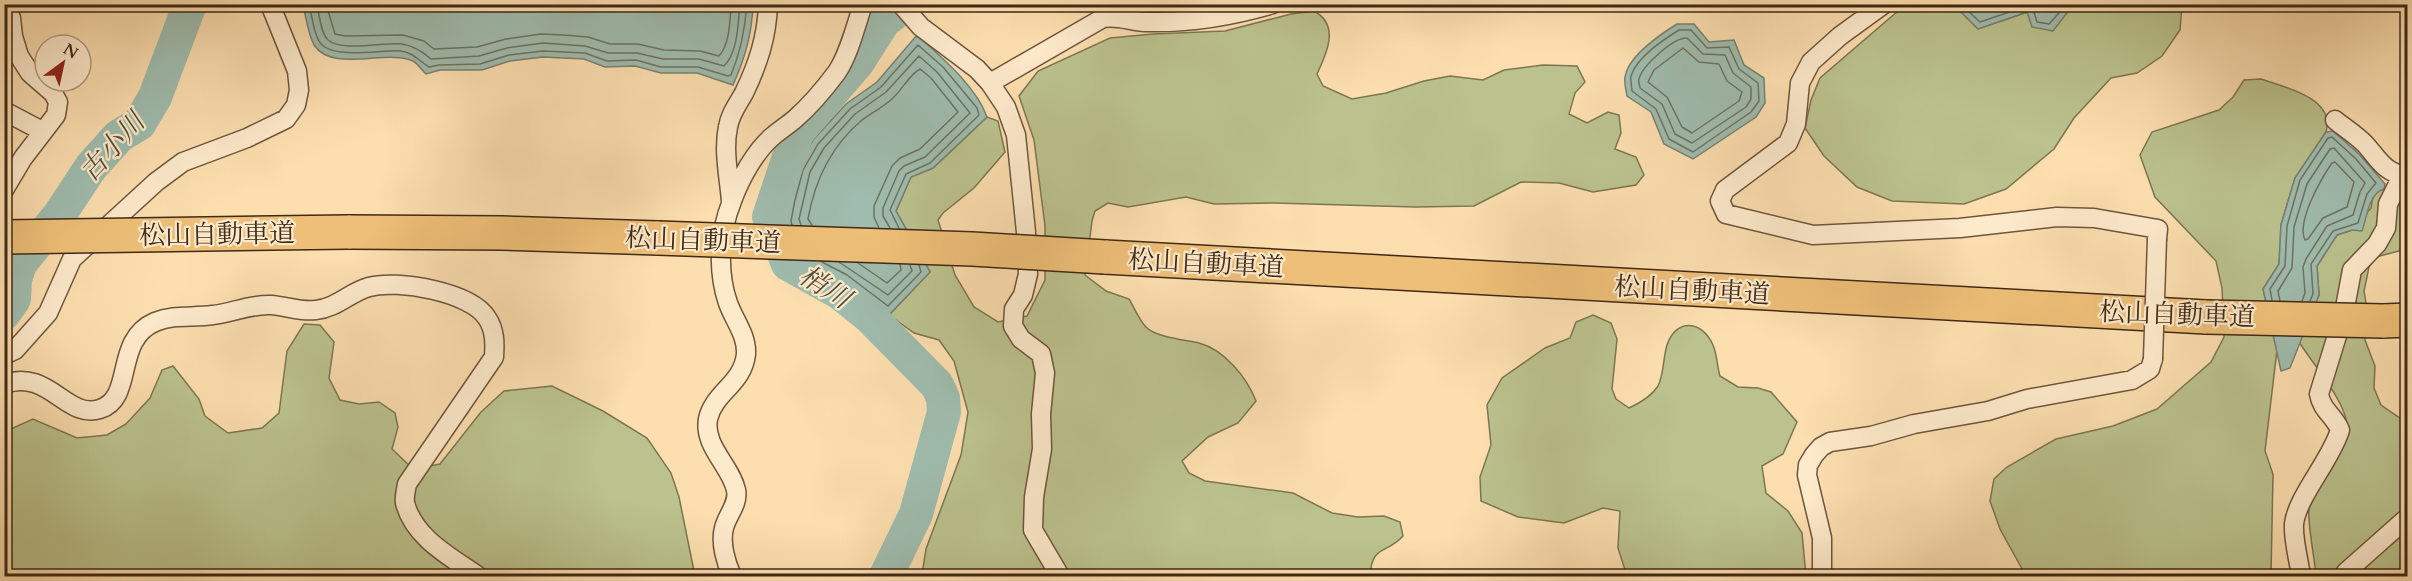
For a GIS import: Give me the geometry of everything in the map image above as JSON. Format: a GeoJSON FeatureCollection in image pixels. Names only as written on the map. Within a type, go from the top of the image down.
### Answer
{"type":"FeatureCollection","features":[{"type":"Feature","properties":{"kind":"highway","name":"松山自動車道"},"geometry":{"type":"LineString","coordinates":[[4,237],[348,232],[502,233],[658,238],[972,249],[2206,316],[2395,320]]}},
{"type":"Feature","properties":{"kind":"street"},"geometry":{"type":"LineString","coordinates":[[4,355],[15,350],[48,313],[72,259],[156,182],[183,162],[255,135],[286,119],[296,105],[299,90],[297,71],[270,4]]}},
{"type":"Feature","properties":{"kind":"street"},"geometry":{"type":"LineString","coordinates":[[731,201],[726,142],[728,126],[731,115],[757,66],[764,44],[768,4]]}},
{"type":"Feature","properties":{"kind":"street"},"geometry":{"type":"LineString","coordinates":[[732,576],[724,553],[723,528],[734,508],[737,492],[718,458],[708,420],[716,402],[741,374],[746,353],[744,336],[728,304],[720,262],[725,223],[731,201],[752,163],[772,137],[801,114],[837,72],[844,60],[863,4]]}},
{"type":"Feature","properties":{"kind":"street"},"geometry":{"type":"LineString","coordinates":[[901,4],[921,27],[977,69],[990,82],[1006,107],[1016,135],[1028,274],[1023,295],[1014,309],[1013,326],[1021,339],[1041,354],[1045,373],[1041,414],[1042,449],[1034,497],[1033,530],[1060,576]]}},
{"type":"Feature","properties":{"kind":"street"},"geometry":{"type":"LineString","coordinates":[[990,82],[1103,18],[1114,15],[1140,22],[1176,22],[1242,13],[1273,4]]}},
{"type":"Feature","properties":{"kind":"street"},"geometry":{"type":"LineString","coordinates":[[1822,576],[1822,538],[1807,476],[1808,465],[1821,447],[1830,442],[1871,436],[1914,424],[1988,411],[2027,399],[2132,380],[2150,369],[2153,359],[2158,230],[2094,218],[2057,217],[1960,228],[1813,235],[1726,214],[1720,201],[1725,190],[1788,143],[1796,124],[1800,83],[1811,62],[1840,36],[1884,4]]}},
{"type":"Feature","properties":{"kind":"street"},"geometry":{"type":"LineString","coordinates":[[4,5],[11,18],[19,56],[30,73],[53,93],[58,102],[56,115],[42,131],[4,190]]}},
{"type":"Feature","properties":{"kind":"street"},"geometry":{"type":"LineString","coordinates":[[4,111],[42,131]]}},
{"type":"Feature","properties":{"kind":"street"},"geometry":{"type":"LineString","coordinates":[[2335,120],[2364,144],[2389,171],[2396,175],[2406,173]]}},
{"type":"Feature","properties":{"kind":"street"},"geometry":{"type":"LineString","coordinates":[[2301,576],[2294,525],[2300,508],[2336,443],[2340,430],[2335,420],[2321,406],[2319,394],[2344,314],[2352,270],[2376,244],[2386,228],[2388,204],[2406,173]]}},
{"type":"Feature","properties":{"kind":"street"},"geometry":{"type":"LineString","coordinates":[[4,384],[26,381],[46,387],[71,405],[87,412],[102,409],[116,396],[123,378],[131,343],[139,331],[163,320],[173,317],[212,316],[253,306],[321,309],[336,305],[366,288],[382,284],[408,286],[461,298],[476,305],[488,318],[495,338],[494,357],[407,484],[405,501],[414,522],[425,538],[478,576]]}},
{"type":"Feature","properties":{"kind":"street"},"geometry":{"type":"LineString","coordinates":[[2344,576],[2376,543],[2408,517]]}},
{"type":"Feature","properties":{"kind":"street"},"geometry":{"type":"LineString","coordinates":[[1045,551],[1063,563],[1073,576]]}},
{"type":"Feature","properties":{"kind":"green space"},"geometry":{"type":"Polygon","coordinates":[[[1905,5],[1962,5],[1959,10],[1978,29],[2028,12],[2052,31],[2069,10],[2080,5],[2182,5],[2180,30],[2162,56],[2137,73],[2111,78],[2074,118],[2054,149],[2006,189],[1964,204],[1892,201],[1857,187],[1824,156],[1805,128],[1811,100],[1820,78],[1905,5]]]}},
{"type":"Feature","properties":{"kind":"green space"},"geometry":{"type":"Polygon","coordinates":[[[1314,11],[1327,24],[1329,32],[1327,49],[1317,74],[1323,86],[1352,99],[1386,93],[1424,81],[1450,76],[1483,80],[1504,70],[1543,65],[1577,66],[1585,82],[1575,93],[1569,114],[1587,123],[1608,112],[1619,115],[1621,133],[1615,149],[1636,157],[1644,175],[1636,185],[1593,192],[1559,183],[1521,182],[1474,206],[1214,204],[1186,197],[1128,207],[1108,203],[1095,211],[1085,275],[1106,291],[1129,299],[1141,321],[1150,330],[1171,338],[1199,343],[1218,352],[1241,374],[1256,401],[1238,423],[1208,437],[1182,461],[1189,473],[1205,481],[1293,493],[1332,513],[1358,517],[1384,516],[1400,522],[1403,536],[1377,554],[1371,566],[1370,576],[926,576],[923,568],[926,549],[961,455],[968,412],[954,361],[939,340],[914,333],[889,315],[930,272],[896,211],[911,177],[933,168],[987,117],[998,121],[1005,152],[974,188],[943,213],[938,220],[955,275],[974,307],[998,322],[1027,316],[1045,280],[1045,226],[1034,140],[1019,96],[1038,71],[1110,38],[1225,31],[1291,14],[1314,11]]]}},
{"type":"Feature","properties":{"kind":"green space"},"geometry":{"type":"Polygon","coordinates":[[[2261,79],[2294,90],[2316,102],[2323,110],[2327,120],[2326,132],[2295,178],[2281,225],[2279,264],[2263,289],[2277,350],[2265,451],[2273,474],[2271,576],[2026,576],[2000,529],[1990,501],[1994,479],[2007,467],[2056,439],[2113,426],[2157,409],[2211,362],[2224,337],[2222,288],[2216,261],[2155,197],[2140,155],[2152,132],[2219,110],[2233,97],[2244,80],[2261,79]]]}},
{"type":"Feature","properties":{"kind":"green space"},"geometry":{"type":"Polygon","coordinates":[[[2384,189],[2394,195],[2407,196],[2407,252],[2399,251],[2376,257],[2369,267],[2364,291],[2365,340],[2375,366],[2374,388],[2381,405],[2407,423],[2407,576],[2316,576],[2309,508],[2317,488],[2342,446],[2347,425],[2345,415],[2334,393],[2299,342],[2319,295],[2317,266],[2337,235],[2352,230],[2371,208],[2373,196],[2377,191],[2384,189]]]}},
{"type":"Feature","properties":{"kind":"green space"},"geometry":{"type":"Polygon","coordinates":[[[1593,315],[1611,323],[1617,339],[1612,389],[1616,399],[1629,408],[1645,399],[1658,386],[1671,336],[1676,330],[1689,326],[1696,327],[1708,337],[1714,349],[1720,376],[1738,387],[1758,388],[1771,392],[1797,422],[1783,454],[1762,466],[1766,493],[1788,511],[1802,533],[1806,576],[1627,576],[1618,548],[1620,511],[1603,508],[1564,523],[1518,517],[1481,501],[1480,477],[1491,445],[1487,405],[1502,378],[1545,348],[1570,338],[1576,322],[1593,315]]]}},
{"type":"Feature","properties":{"kind":"green space"},"geometry":{"type":"Polygon","coordinates":[[[304,324],[320,325],[334,342],[329,378],[340,400],[359,404],[379,402],[395,413],[398,427],[392,449],[413,469],[440,464],[481,412],[504,391],[552,386],[603,411],[647,438],[671,473],[679,497],[695,576],[5,576],[4,432],[33,419],[77,438],[107,435],[126,424],[150,398],[162,370],[173,366],[199,399],[205,416],[228,433],[262,428],[279,413],[287,351],[304,324]]]}},
{"type":"Feature","properties":{"kind":"water"},"geometry":{"type":"Polygon","coordinates":[[[753,4],[747,46],[733,85],[697,73],[661,73],[635,66],[605,67],[584,59],[543,57],[510,61],[482,70],[440,70],[426,74],[413,61],[402,58],[333,58],[322,53],[314,45],[303,5],[753,4]]]}},
{"type":"Feature","properties":{"kind":"water"},"geometry":{"type":"Polygon","coordinates":[[[1962,4],[2080,5],[2069,10],[2053,31],[2032,27],[2027,12],[1978,29],[1959,10],[1962,4]]]}},
{"type":"Feature","properties":{"kind":"water"},"geometry":{"type":"Polygon","coordinates":[[[1677,24],[1694,24],[1709,42],[1734,40],[1744,65],[1764,78],[1765,103],[1756,117],[1693,159],[1664,144],[1651,112],[1627,96],[1625,84],[1627,69],[1632,61],[1654,40],[1677,24]]]}},
{"type":"Feature","properties":{"kind":"water"},"geometry":{"type":"Polygon","coordinates":[[[917,35],[966,83],[982,105],[987,117],[933,168],[911,177],[896,211],[930,272],[889,315],[844,281],[808,261],[784,223],[798,167],[813,140],[846,104],[877,82],[917,35]]]}},
{"type":"Feature","properties":{"kind":"water"},"geometry":{"type":"Polygon","coordinates":[[[2333,131],[2360,155],[2385,184],[2384,189],[2379,191],[2372,200],[2362,231],[2352,230],[2337,235],[2317,266],[2319,295],[2290,368],[2281,371],[2263,289],[2279,264],[2281,225],[2295,178],[2326,132],[2333,131]]]}},
{"type":"Feature","properties":{"kind":"waterway","name":"古小川"},"geometry":{"type":"LineString","coordinates":[[4,313],[14,299],[15,279],[20,264],[60,214],[91,167],[119,136],[139,124],[155,97],[190,4]]}},
{"type":"Feature","properties":{"kind":"waterway","name":"梢川"},"geometry":{"type":"LineString","coordinates":[[886,576],[916,514],[944,412],[943,398],[937,385],[870,317],[840,293],[788,264],[769,217],[797,133],[858,62],[884,21],[906,4]]}}]}
